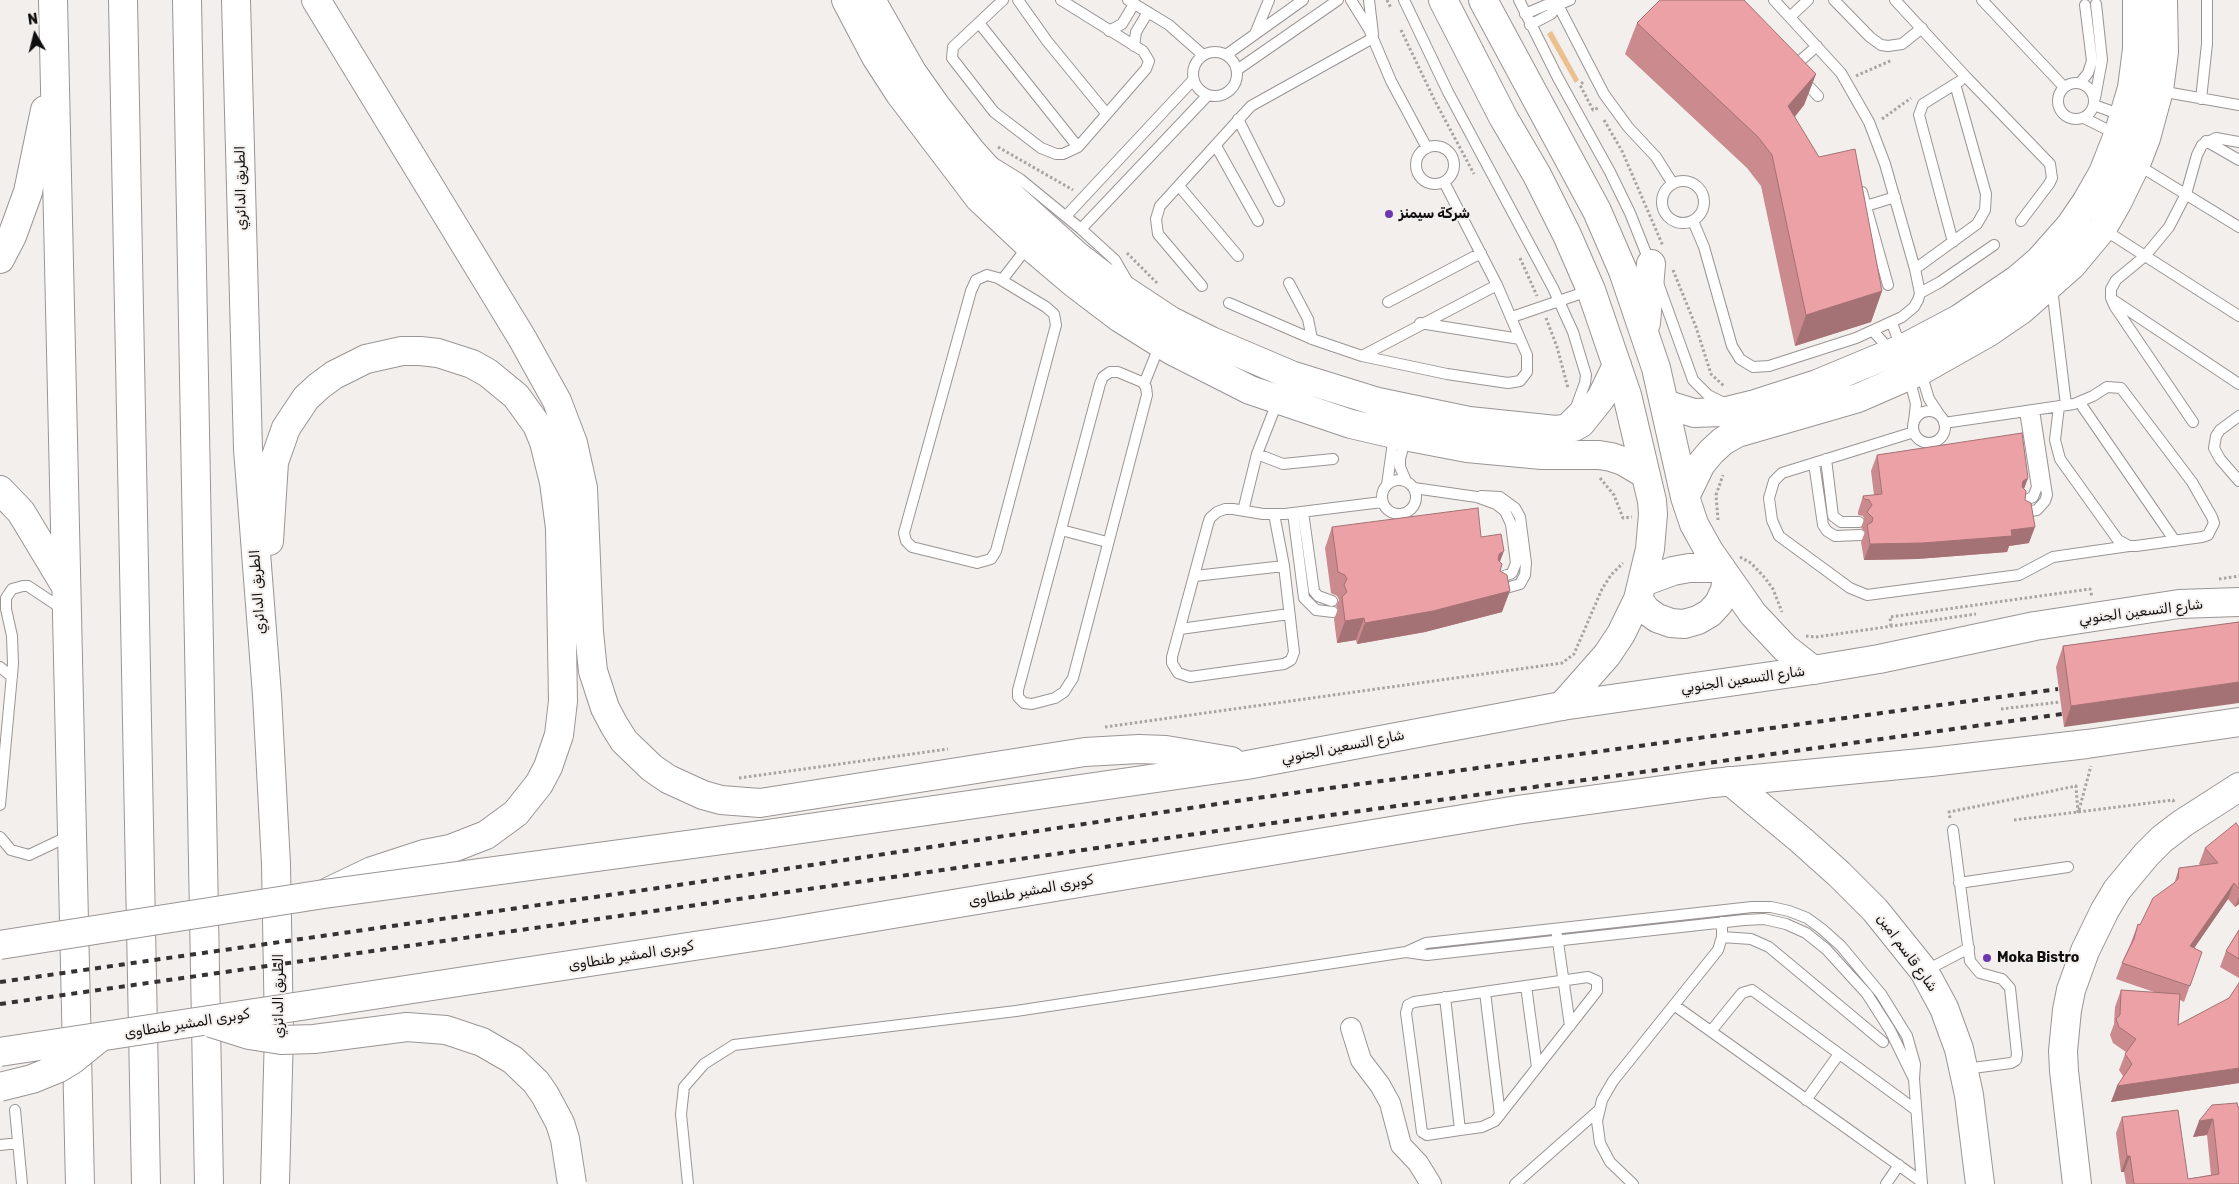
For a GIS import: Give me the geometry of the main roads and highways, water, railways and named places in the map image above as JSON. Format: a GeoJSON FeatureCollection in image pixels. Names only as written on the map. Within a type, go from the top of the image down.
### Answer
{"type":"FeatureCollection","features":[{"type":"Feature","properties":{"kind":"main road"},"geometry":{"type":"LineString","coordinates":[[54,0],[80,1184]]}},
{"type":"Feature","properties":{"kind":"main road"},"geometry":{"type":"LineString","coordinates":[[123,0],[146,1184]]}},
{"type":"Feature","properties":{"kind":"main road"},"geometry":{"type":"LineString","coordinates":[[187,0],[209,1184]]}},
{"type":"Feature","properties":{"kind":"main road","name":"الطريق الدائري"},"geometry":{"type":"LineString","coordinates":[[236,0],[248,440],[258,599],[267,695],[276,864],[279,1032],[275,1184]]}},
{"type":"Feature","properties":{"kind":"main road"},"geometry":{"type":"LineString","coordinates":[[316,0],[522,338],[557,401],[573,443],[583,488],[589,632],[595,681],[604,708],[624,741],[652,768],[676,784],[703,795],[721,800],[760,802],[1067,754],[1112,750],[1139,749],[1193,753],[1247,765]]}},
{"type":"Feature","properties":{"kind":"main road"},"geometry":{"type":"LineString","coordinates":[[846,0],[876,57],[925,130],[979,198],[1029,245],[1127,307],[1172,321],[1210,341],[1291,375],[1333,389],[1423,412],[1491,424],[1565,429],[1581,423],[1601,398],[1617,366]]}},
{"type":"Feature","properties":{"kind":"main road"},"geometry":{"type":"LineString","coordinates":[[871,0],[912,72],[971,151],[1015,200],[1076,254],[1160,344],[1250,390],[1351,424],[1401,436],[1496,451],[1542,455],[1599,455],[1623,461],[1645,474]]}},
{"type":"Feature","properties":{"kind":"main road"},"geometry":{"type":"LineString","coordinates":[[1443,0],[1503,117],[1537,175],[1567,235],[1591,290],[1617,366],[1645,474],[1653,514],[1650,549],[1641,591],[1621,634],[1607,655],[1562,706]]}},
{"type":"Feature","properties":{"kind":"main road"},"geometry":{"type":"LineString","coordinates":[[1483,0],[1597,211],[1623,271],[1645,332],[1665,404],[1685,497],[1694,524],[1724,573],[1768,632],[1799,661],[1813,670]]}},
{"type":"Feature","properties":{"kind":"main road"},"geometry":{"type":"LineString","coordinates":[[1665,404],[1694,412],[1722,412],[1755,404],[1817,384],[1897,351],[1959,319],[2018,279],[2038,262],[2070,226],[2103,173],[2121,126],[2132,88],[2137,49],[2137,0]]}},
{"type":"Feature","properties":{"kind":"main road"},"geometry":{"type":"LineString","coordinates":[[1685,497],[1702,464],[1723,441],[1737,433],[1858,398],[1915,374],[1989,332],[2021,310],[2072,265],[2097,235],[2136,164],[2159,90],[2164,52],[2163,0]]}},
{"type":"Feature","properties":{"kind":"main road"},"geometry":{"type":"LineString","coordinates":[[0,259],[12,236],[28,192],[55,72]]}},
{"type":"Feature","properties":{"kind":"main road"},"geometry":{"type":"LineString","coordinates":[[2070,226],[2097,235]]}},
{"type":"Feature","properties":{"kind":"main road"},"geometry":{"type":"LineString","coordinates":[[1645,332],[1662,260]]}},
{"type":"Feature","properties":{"kind":"main road"},"geometry":{"type":"LineString","coordinates":[[258,599],[270,539],[274,462],[286,428],[301,406],[319,386],[334,375],[366,359],[384,354],[420,351],[438,353],[464,361],[488,373],[502,384],[527,410],[537,425],[549,459],[560,528],[563,710],[554,751],[539,784],[522,806],[501,825],[468,843],[372,871],[324,894]]}},
{"type":"Feature","properties":{"kind":"main road"},"geometry":{"type":"LineString","coordinates":[[0,490],[21,512],[66,599]]}},
{"type":"Feature","properties":{"kind":"main road"},"geometry":{"type":"LineString","coordinates":[[1641,591],[1673,571],[1697,568],[1724,573]]}},
{"type":"Feature","properties":{"kind":"main road"},"geometry":{"type":"LineString","coordinates":[[1641,591],[1646,610],[1658,618],[1678,623],[1698,620],[1710,613],[1719,603],[1725,590],[1724,573]]}},
{"type":"Feature","properties":{"kind":"main road","name":"شارع التسعين الجنوبي"},"geometry":{"type":"LineString","coordinates":[[1247,765],[1562,706],[1813,670],[1899,655],[2035,626],[2179,604],[2239,602]]}},
{"type":"Feature","properties":{"kind":"main road"},"geometry":{"type":"LineString","coordinates":[[1730,781],[1931,762],[2097,742],[2239,722]]}},
{"type":"Feature","properties":{"kind":"main road"},"geometry":{"type":"LineString","coordinates":[[5,941],[324,894],[760,835],[1247,765]]}},
{"type":"Feature","properties":{"kind":"main road","name":"كوبرى المشير طنطاوى"},"geometry":{"type":"LineString","coordinates":[[0,1052],[773,934],[1517,810],[1730,781]]}},
{"type":"Feature","properties":{"kind":"main road","name":"شارع قاسم امين"},"geometry":{"type":"LineString","coordinates":[[1730,781],[1839,874],[1875,910],[1924,971],[1950,1020],[1965,1070],[1980,1184]]}},
{"type":"Feature","properties":{"kind":"main road"},"geometry":{"type":"LineString","coordinates":[[2077,1184],[2064,1071],[2064,1030],[2071,990],[2094,930],[2117,890],[2162,839],[2183,823],[2239,787]]}},
{"type":"Feature","properties":{"kind":"main road"},"geometry":{"type":"LineString","coordinates":[[207,1021],[233,1031],[281,1040],[314,1039],[407,1027],[446,1030],[482,1042],[513,1060],[536,1082],[545,1095],[560,1123],[565,1139],[572,1184]]}},
{"type":"Feature","properties":{"kind":"main road"},"geometry":{"type":"LineString","coordinates":[[0,1086],[32,1079],[59,1068],[99,1038]]}},
{"type":"Feature","properties":{"kind":"railway"},"geometry":{"type":"LineString","coordinates":[[0,982],[672,886],[1257,798],[2058,689]]}},
{"type":"Feature","properties":{"kind":"railway"},"geometry":{"type":"LineString","coordinates":[[0,1004],[1259,825],[2062,714]]}},
{"type":"Feature","properties":{"kind":"place","name":"شركة سيمنز"},"geometry":{"type":"Point","coordinates":[1389,214]}},
{"type":"Feature","properties":{"kind":"place","name":"Moka Bistro"},"geometry":{"type":"Point","coordinates":[1987,958]}}]}
